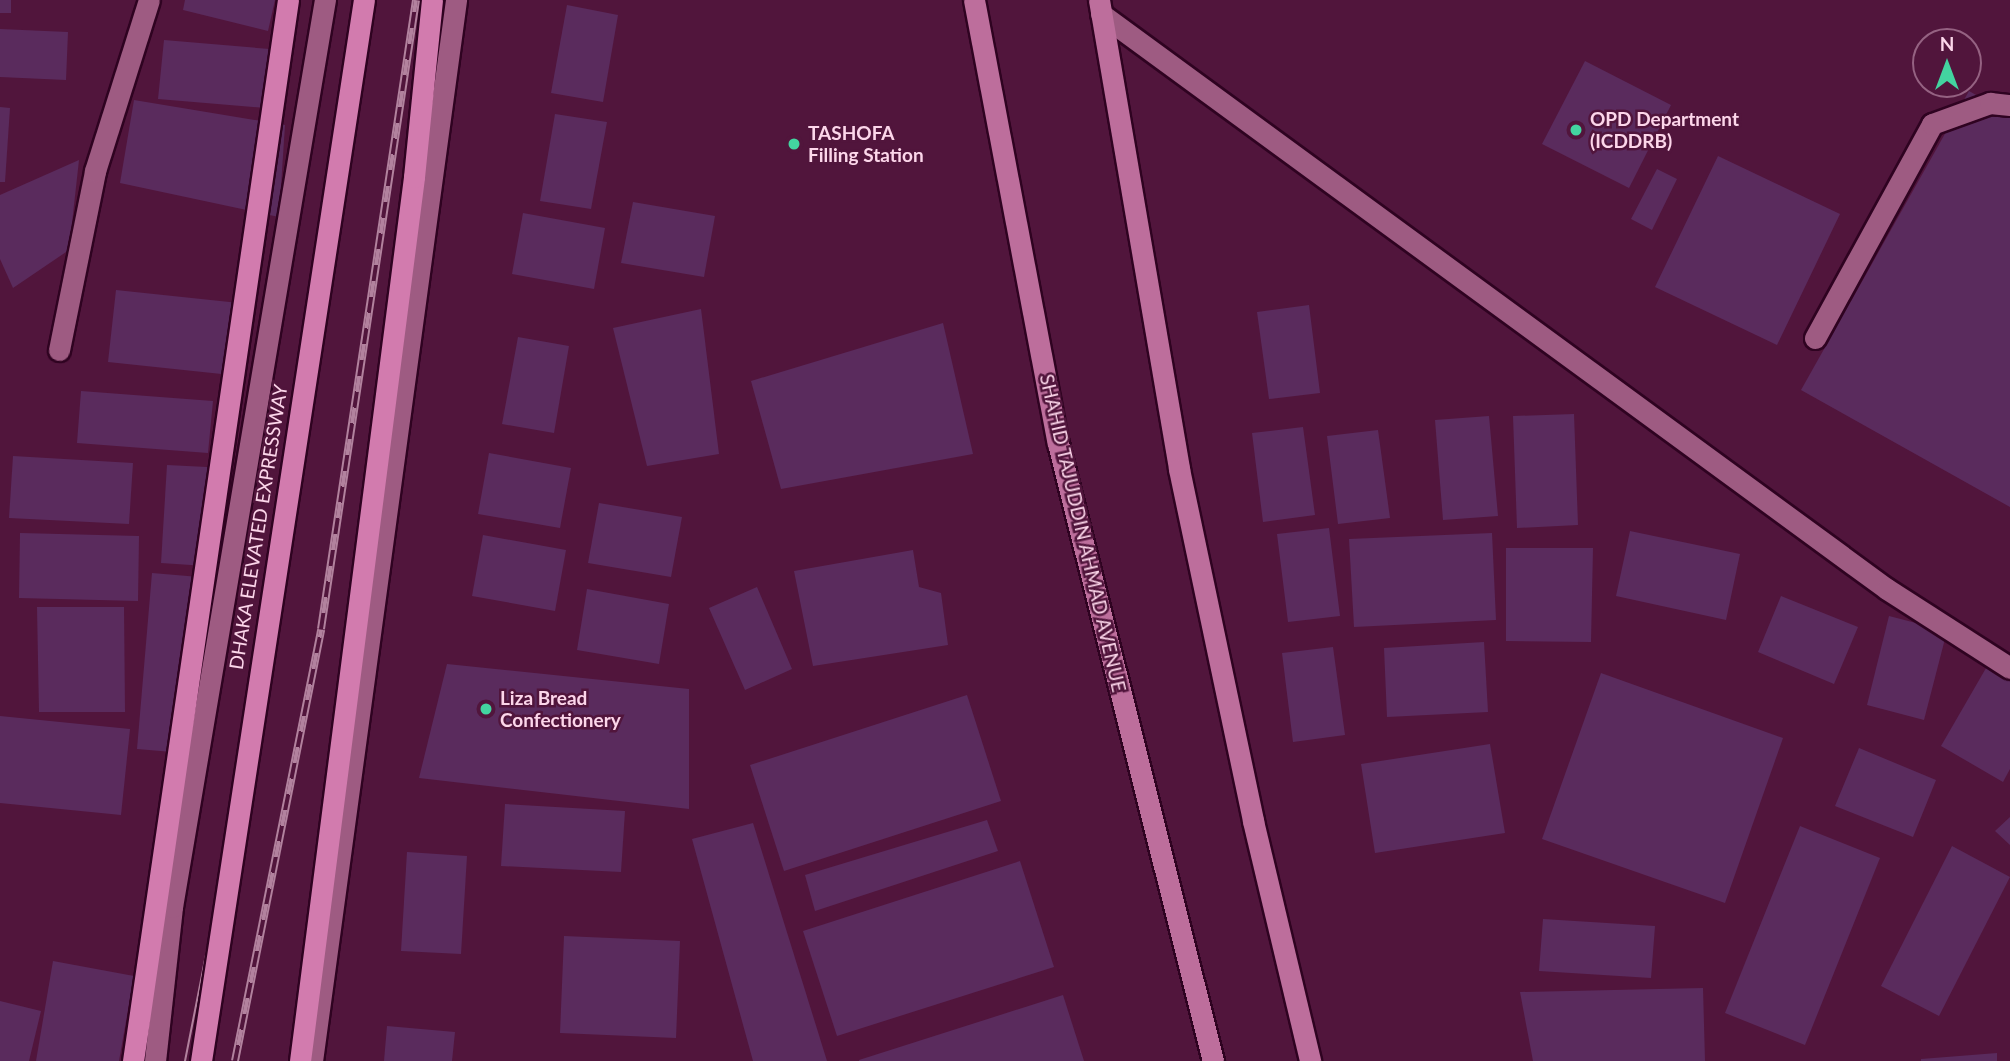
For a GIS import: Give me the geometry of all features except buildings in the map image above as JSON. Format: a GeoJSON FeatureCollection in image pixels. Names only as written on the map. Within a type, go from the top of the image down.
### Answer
{"type":"FeatureCollection","features":[{"type":"Feature","properties":{"kind":"highway"},"geometry":{"type":"LineString","coordinates":[[133,1061],[288,0]]}},
{"type":"Feature","properties":{"kind":"highway","name":"DHAKA ELEVATED EXPRESSWAY"},"geometry":{"type":"LineString","coordinates":[[201,1061],[364,0]]}},
{"type":"Feature","properties":{"kind":"highway"},"geometry":{"type":"LineString","coordinates":[[300,1061],[414,177],[432,0]]}},
{"type":"Feature","properties":{"kind":"main road","name":"SHAHID TAJUDDIN AHMAD AVENUE"},"geometry":{"type":"LineString","coordinates":[[974,0],[1058,443],[1213,1061]]}},
{"type":"Feature","properties":{"kind":"main road"},"geometry":{"type":"LineString","coordinates":[[1100,7],[1179,469],[1253,821],[1310,1061]]}},
{"type":"Feature","properties":{"kind":"street"},"geometry":{"type":"LineString","coordinates":[[59,350],[95,171],[149,0]]}},
{"type":"Feature","properties":{"kind":"street"},"geometry":{"type":"LineString","coordinates":[[155,1061],[172,907],[325,0]]}},
{"type":"Feature","properties":{"kind":"street"},"geometry":{"type":"LineString","coordinates":[[312,1061],[457,0]]}},
{"type":"Feature","properties":{"kind":"street"},"geometry":{"type":"LineString","coordinates":[[1100,7],[1887,589],[2010,668]]}},
{"type":"Feature","properties":{"kind":"street"},"geometry":{"type":"LineString","coordinates":[[1815,338],[1933,124],[1990,103],[2010,105]]}},
{"type":"Feature","properties":{"kind":"tram line"},"geometry":{"type":"LineString","coordinates":[[185,1061],[272,622],[366,0]]}},
{"type":"Feature","properties":{"kind":"railway"},"geometry":{"type":"LineString","coordinates":[[235,1061],[321,629],[416,0]]}},
{"type":"Feature","properties":{"kind":"place","name":"OPD Department (ICDDRB)"},"geometry":{"type":"Point","coordinates":[1576,130]}},
{"type":"Feature","properties":{"kind":"place","name":"TASHOFA Filling Station"},"geometry":{"type":"Point","coordinates":[794,144]}},
{"type":"Feature","properties":{"kind":"place","name":"Liza Bread Confectionery"},"geometry":{"type":"Point","coordinates":[486,709]}}]}
